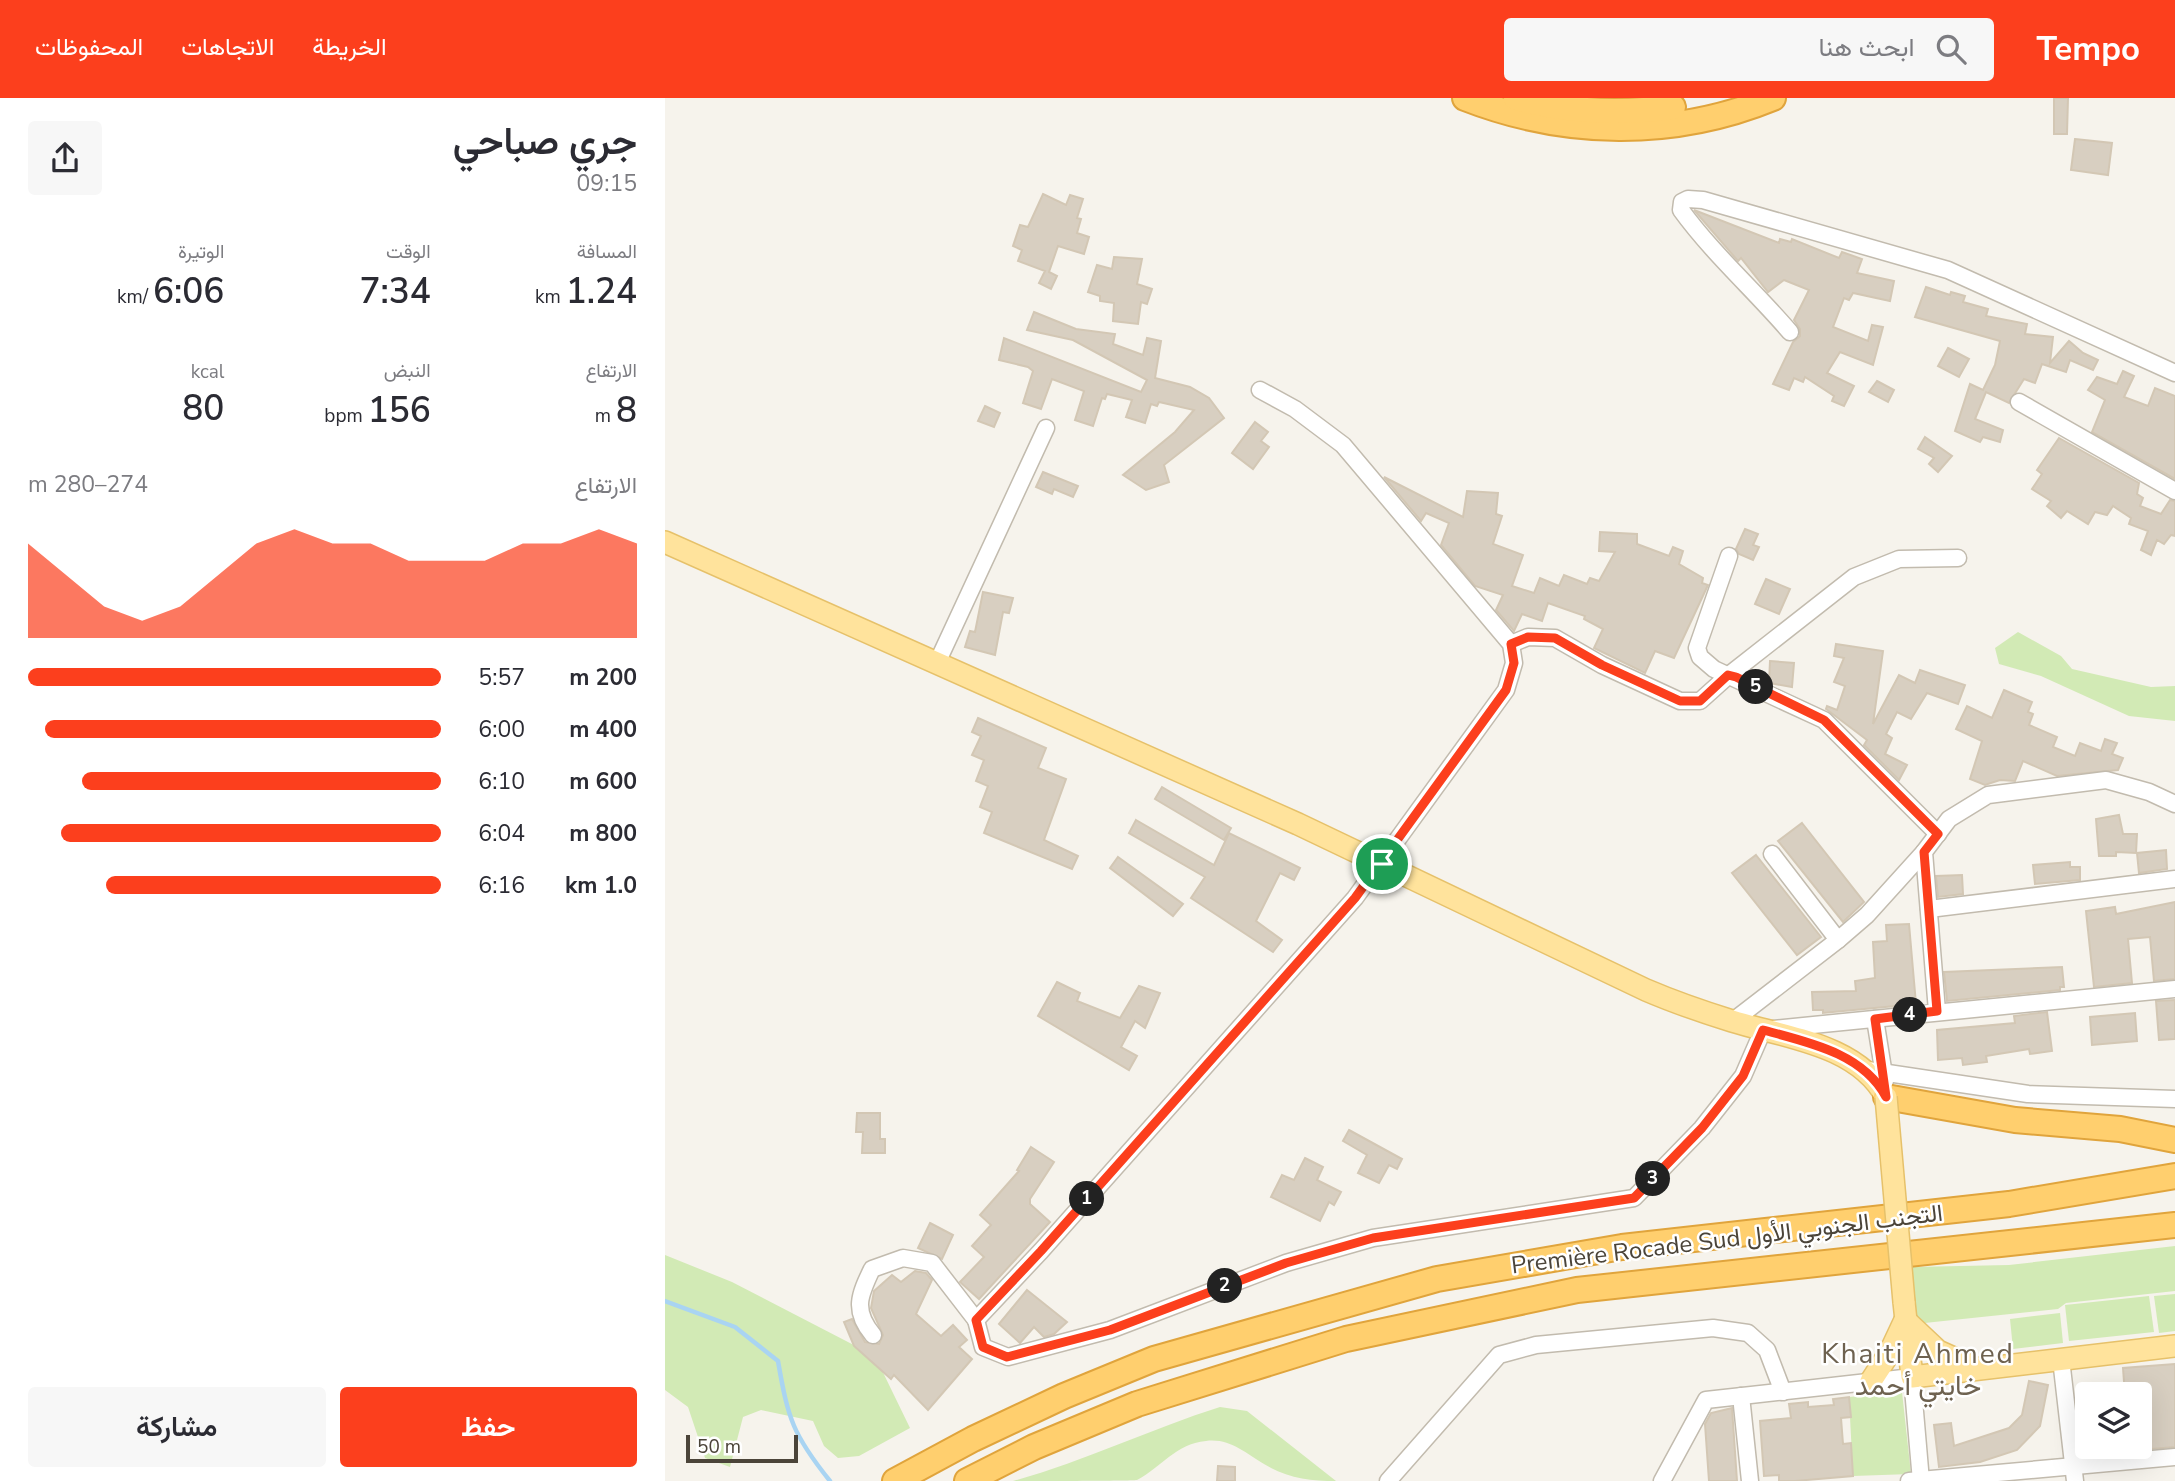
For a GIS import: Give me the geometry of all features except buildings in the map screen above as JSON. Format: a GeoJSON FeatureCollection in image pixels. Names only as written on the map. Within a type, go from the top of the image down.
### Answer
{"type":"FeatureCollection","features":[{"type":"Feature","properties":{"kind":"highway"},"geometry":{"type":"LineString","coordinates":[[1465,98],[1542,122],[1597,128],[1639,128],[1685,122],[1719,116],[1773,98]]}},
{"type":"Feature","properties":{"kind":"highway"},"geometry":{"type":"LineString","coordinates":[[1516,98],[1593,111],[1645,111],[1719,98]]}},
{"type":"Feature","properties":{"kind":"highway"},"geometry":{"type":"LineString","coordinates":[[1885,1085],[2015,1120],[2120,1129],[2175,1140]]}},
{"type":"Feature","properties":{"kind":"highway","name":"Première Rocade Sud التجنب الجنوبي الأول"},"geometry":{"type":"LineString","coordinates":[[895,1481],[973,1438],[1154,1359],[1437,1279],[1622,1247],[2009,1204],[2175,1176]]}},
{"type":"Feature","properties":{"kind":"highway","name":"Première Rocade Sud التجنب الجنوبي الأول"},"geometry":{"type":"LineString","coordinates":[[967,1481],[1080,1427],[1209,1379],[1346,1339],[1577,1290],[2175,1225]]}},
{"type":"Feature","properties":{"kind":"main road"},"geometry":{"type":"LineString","coordinates":[[665,542],[1382,864],[1646,990],[1733,1021],[1826,1048],[1861,1069],[1876,1082],[1885,1085],[1912,1377],[2175,1346]]}},
{"type":"Feature","properties":{"kind":"main road"},"geometry":{"type":"LineString","coordinates":[[1904,1311],[1938,1350],[1977,1369]]}},
{"type":"Feature","properties":{"kind":"main road"},"geometry":{"type":"LineString","coordinates":[[1871,1381],[1890,1352],[1904,1311]]}},
{"type":"Feature","properties":{"kind":"street"},"geometry":{"type":"LineString","coordinates":[[1790,332],[1691,223],[1681,210],[1682,202],[1688,199],[1703,200],[1948,270],[2175,373]]}},
{"type":"Feature","properties":{"kind":"street"},"geometry":{"type":"LineString","coordinates":[[976,1320],[1041,1251],[1382,864],[1506,690],[1514,663],[1511,644],[1343,445],[1295,409],[1261,390]]}},
{"type":"Feature","properties":{"kind":"street"},"geometry":{"type":"LineString","coordinates":[[2019,402],[2175,491]]}},
{"type":"Feature","properties":{"kind":"street"},"geometry":{"type":"LineString","coordinates":[[937,663],[1047,428]]}},
{"type":"Feature","properties":{"kind":"street"},"geometry":{"type":"LineString","coordinates":[[1729,556],[1697,648],[1700,657],[1714,669],[1824,720],[1938,834]]}},
{"type":"Feature","properties":{"kind":"street"},"geometry":{"type":"LineString","coordinates":[[1511,644],[1528,637],[1555,638],[1602,665],[1680,701],[1700,701],[1728,675],[1854,577],[1899,559],[1958,558]]}},
{"type":"Feature","properties":{"kind":"street"},"geometry":{"type":"LineString","coordinates":[[1733,1021],[1867,915],[1924,852],[1949,819],[1988,794],[2106,780],[2149,792],[2175,804]]}},
{"type":"Feature","properties":{"kind":"street"},"geometry":{"type":"LineString","coordinates":[[1924,852],[1937,1011]]}},
{"type":"Feature","properties":{"kind":"street"},"geometry":{"type":"LineString","coordinates":[[1772,854],[1838,940]]}},
{"type":"Feature","properties":{"kind":"street"},"geometry":{"type":"LineString","coordinates":[[1929,909],[2175,879]]}},
{"type":"Feature","properties":{"kind":"street"},"geometry":{"type":"LineString","coordinates":[[873,1335],[865,1325],[858,1298],[872,1269],[903,1258],[932,1263],[976,1320],[983,1347],[1007,1357],[1110,1330],[1286,1263],[1373,1238],[1634,1198],[1702,1128],[1743,1076],[1763,1030],[2175,989]]}},
{"type":"Feature","properties":{"kind":"street"},"geometry":{"type":"LineString","coordinates":[[1875,1019],[1885,1085],[2175,1099]]}},
{"type":"Feature","properties":{"kind":"street"},"geometry":{"type":"LineString","coordinates":[[1388,1481],[1499,1355],[1536,1345],[1713,1328],[1748,1333],[1767,1350],[1783,1392]]}},
{"type":"Feature","properties":{"kind":"street"},"geometry":{"type":"LineString","coordinates":[[2061,1359],[2075,1474]]}},
{"type":"Feature","properties":{"kind":"street"},"geometry":{"type":"LineString","coordinates":[[1662,1481],[1706,1400],[1912,1377],[1917,1480],[2075,1474],[2175,1457]]}},
{"type":"Feature","properties":{"kind":"street"},"geometry":{"type":"LineString","coordinates":[[1741,1396],[1750,1481]]}},
{"type":"Feature","properties":{"kind":"green space"},"geometry":{"type":"Polygon","coordinates":[[[2018,632],[2061,656],[2072,669],[2151,687],[2175,686],[2175,721],[2129,716],[2041,676],[1999,664],[1995,648],[2018,632]]]}},
{"type":"Feature","properties":{"kind":"green space"},"geometry":{"type":"Polygon","coordinates":[[[2175,1246],[2175,1291],[2066,1303],[2058,1309],[1915,1324],[1912,1267],[2009,1265],[2175,1246]]]}},
{"type":"Feature","properties":{"kind":"green space"},"geometry":{"type":"Polygon","coordinates":[[[665,1255],[732,1282],[875,1356],[910,1428],[859,1456],[838,1458],[824,1446],[813,1421],[761,1410],[743,1417],[730,1467],[705,1458],[688,1407],[665,1390],[665,1255]]]}},
{"type":"Feature","properties":{"kind":"green space"},"geometry":{"type":"Polygon","coordinates":[[[2175,1294],[2175,1331],[2159,1333],[2154,1296],[2175,1294]]]}},
{"type":"Feature","properties":{"kind":"green space"},"geometry":{"type":"Polygon","coordinates":[[[2149,1296],[2154,1332],[2069,1341],[2065,1305],[2149,1296]]]}},
{"type":"Feature","properties":{"kind":"green space"},"geometry":{"type":"Polygon","coordinates":[[[2060,1313],[2063,1343],[2013,1349],[2010,1319],[2060,1313]]]}},
{"type":"Feature","properties":{"kind":"green space"},"geometry":{"type":"Polygon","coordinates":[[[1902,1392],[1911,1474],[1853,1476],[1849,1397],[1902,1392]]]}},
{"type":"Feature","properties":{"kind":"green space"},"geometry":{"type":"Polygon","coordinates":[[[1220,1407],[1247,1411],[1336,1481],[1290,1476],[1237,1447],[1223,1442],[1206,1441],[1177,1451],[1137,1480],[1013,1481],[1065,1465],[1220,1407]]]}},
{"type":"Feature","properties":{"kind":"waterway"},"geometry":{"type":"LineString","coordinates":[[665,1301],[735,1327],[778,1361],[794,1426],[830,1481]]}},
{"type":"Feature","properties":{"kind":"district","name":"Khaiti Ahmed خايتي أحمد"},"geometry":{"type":"Point","coordinates":[1918,1369]}},
{"type":"Feature","properties":{"kind":"route"},"geometry":{"type":"LineString","coordinates":[[1528,637],[1555,638],[1602,665],[1680,701],[1700,701],[1728,675],[1736,677],[1824,720],[1881,774],[1938,834],[1924,852],[1937,1011],[1875,1019],[1886,1097],[1870,1076],[1826,1048],[1763,1030],[1743,1076],[1702,1128],[1634,1198],[1373,1238],[1286,1263],[1110,1330],[1007,1357],[983,1347],[976,1320],[1041,1251],[1355,898],[1382,864],[1506,690],[1514,663],[1511,644],[1528,637]]}}]}
